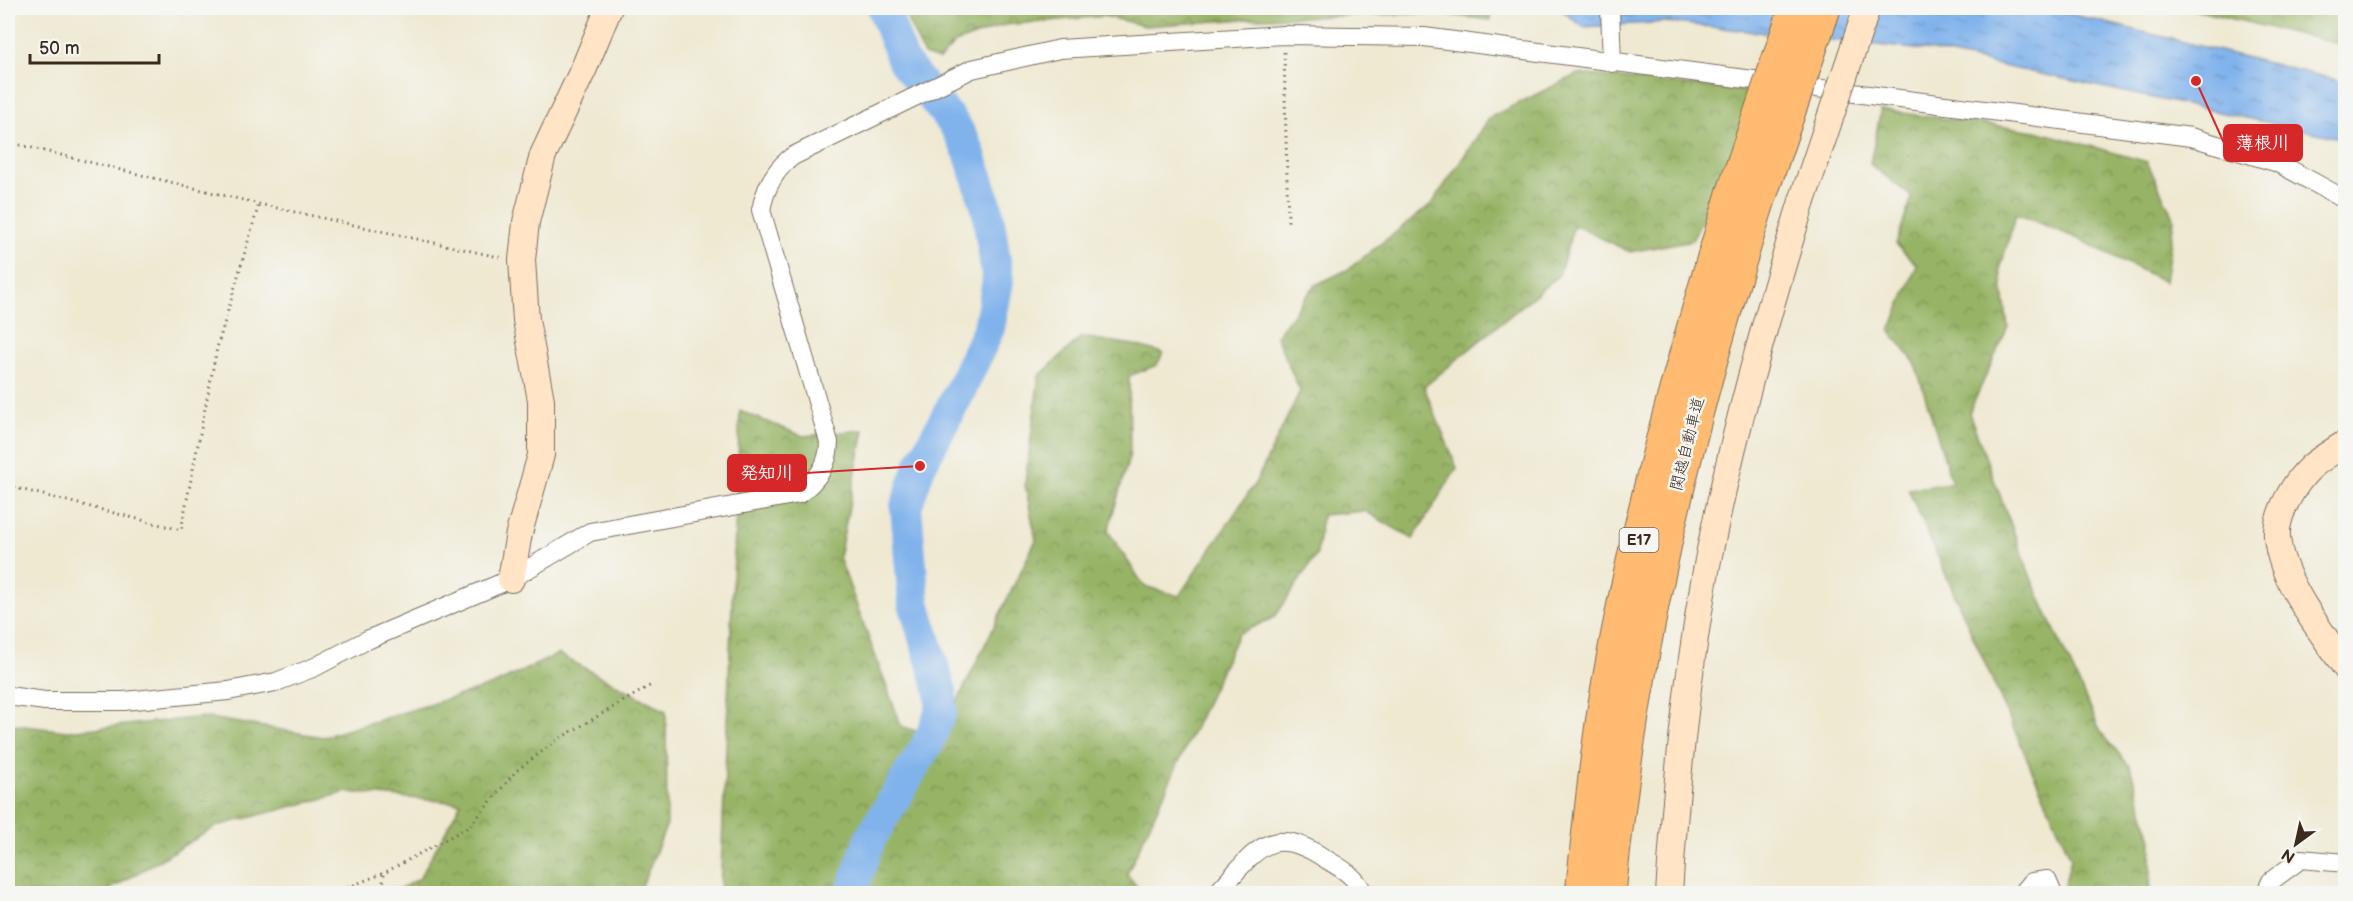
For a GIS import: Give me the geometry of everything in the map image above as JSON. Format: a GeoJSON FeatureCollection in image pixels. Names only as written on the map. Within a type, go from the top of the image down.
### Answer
{"type":"FeatureCollection","features":[{"type":"Feature","properties":{"kind":"highway","name":"関越自動車道"},"geometry":{"type":"LineString","coordinates":[[1609,894],[1630,716],[1652,596],[1746,197],[1796,8]]}},
{"type":"Feature","properties":{"kind":"highway","name":"関越自動車道"},"geometry":{"type":"LineString","coordinates":[[1582,894],[1605,705],[1626,598],[1674,394],[1746,197],[1824,8]]}},
{"type":"Feature","properties":{"kind":"street"},"geometry":{"type":"LineString","coordinates":[[511,579],[519,533],[541,455],[541,400],[526,320],[522,260],[526,222],[543,154],[584,68],[609,8]]}},
{"type":"Feature","properties":{"kind":"street"},"geometry":{"type":"LineString","coordinates":[[1610,8],[1612,63]]}},
{"type":"Feature","properties":{"kind":"street"},"geometry":{"type":"LineString","coordinates":[[1669,894],[1676,777],[1708,561],[1735,439],[1764,324],[1802,201],[1867,8]]}},
{"type":"Feature","properties":{"kind":"street"},"geometry":{"type":"LineString","coordinates":[[8,696],[45,701],[124,701],[228,691],[276,682],[315,667],[367,640],[511,579],[590,532],[799,494],[812,485],[829,458],[829,442],[760,210],[777,172],[793,156],[972,69],[1060,49],[1284,35],[1424,38],[2191,137],[2278,163],[2346,200]]}},
{"type":"Feature","properties":{"kind":"street"},"geometry":{"type":"LineString","coordinates":[[2346,443],[2311,467],[2295,489],[2282,513],[2277,535],[2282,560],[2301,600],[2346,668]]}},
{"type":"Feature","properties":{"kind":"street"},"geometry":{"type":"LineString","coordinates":[[1215,894],[1255,853],[1272,841],[1292,840],[1305,845],[1357,879],[1364,894]]}},
{"type":"Feature","properties":{"kind":"street"},"geometry":{"type":"LineString","coordinates":[[2265,894],[2271,881],[2301,859],[2346,863]]}},
{"type":"Feature","properties":{"kind":"street"},"geometry":{"type":"LineString","coordinates":[[2022,894],[2032,882],[2047,880],[2053,894]]}},
{"type":"Feature","properties":{"kind":"path"},"geometry":{"type":"LineString","coordinates":[[1284,35],[1288,222]]}},
{"type":"Feature","properties":{"kind":"path"},"geometry":{"type":"LineString","coordinates":[[8,142],[259,204],[494,257],[522,260]]}},
{"type":"Feature","properties":{"kind":"path"},"geometry":{"type":"LineString","coordinates":[[8,486],[181,530],[217,348],[259,204]]}},
{"type":"Feature","properties":{"kind":"path"},"geometry":{"type":"LineString","coordinates":[[332,894],[384,873],[470,826],[516,771],[557,740],[654,684]]}},
{"type":"Feature","properties":{"kind":"path"},"geometry":{"type":"LineString","coordinates":[[382,894],[384,873]]}},
{"type":"Feature","properties":{"kind":"green space"},"geometry":{"type":"Polygon","coordinates":[[[902,8],[1491,8],[1490,20],[1435,13],[1262,18],[1145,26],[1104,16],[1004,25],[955,43],[939,60],[924,55],[902,8]]]}},
{"type":"Feature","properties":{"kind":"green space"},"geometry":{"type":"Polygon","coordinates":[[[2187,8],[2345,8],[2345,43],[2343,45],[2187,8]]]}},
{"type":"Feature","properties":{"kind":"green space"},"geometry":{"type":"Polygon","coordinates":[[[1578,74],[1768,93],[1692,240],[1630,252],[1574,225],[1559,275],[1424,387],[1457,468],[1413,539],[1365,511],[1322,515],[1317,554],[1275,617],[1238,634],[1127,874],[1142,893],[720,894],[740,411],[803,436],[864,430],[839,557],[901,726],[939,739],[1036,540],[1025,484],[1039,376],[1081,337],[1134,345],[1163,353],[1157,365],[1129,376],[1130,454],[1108,531],[1144,586],[1179,596],[1256,482],[1300,391],[1276,336],[1315,285],[1347,270],[1432,204],[1490,117],[1578,74]]]}},
{"type":"Feature","properties":{"kind":"green space"},"geometry":{"type":"Polygon","coordinates":[[[1881,110],[2036,131],[2147,162],[2174,219],[2165,282],[2079,239],[2016,214],[2000,269],[2008,327],[1969,413],[2031,578],[2101,732],[2130,767],[2152,840],[2150,893],[2050,893],[2064,887],[2071,858],[1908,489],[1952,483],[1915,363],[1890,331],[1917,265],[1896,244],[1912,197],[1870,164],[1881,110]]]}},
{"type":"Feature","properties":{"kind":"green space"},"geometry":{"type":"Polygon","coordinates":[[[558,654],[666,711],[667,824],[639,893],[391,893],[419,879],[461,803],[348,792],[217,826],[104,893],[8,893],[8,724],[67,731],[204,717],[323,737],[493,685],[558,654]]]}},
{"type":"Feature","properties":{"kind":"water"},"geometry":{"type":"Polygon","coordinates":[[[1559,8],[2046,8],[2345,82],[2345,139],[1933,51],[1666,22],[1583,27],[1559,8]]]}},
{"type":"Feature","properties":{"kind":"waterway"},"geometry":{"type":"LineString","coordinates":[[851,894],[870,839],[928,743],[941,711],[941,692],[914,603],[906,507],[920,466],[959,393],[989,328],[998,281],[987,208],[969,152],[956,127],[903,61],[883,8]]}},
{"type":"Feature","properties":{"kind":"place","name":"薄根川"},"geometry":{"type":"Point","coordinates":[2196,81]}},
{"type":"Feature","properties":{"kind":"place","name":"発知川"},"geometry":{"type":"Point","coordinates":[920,466]}}]}
